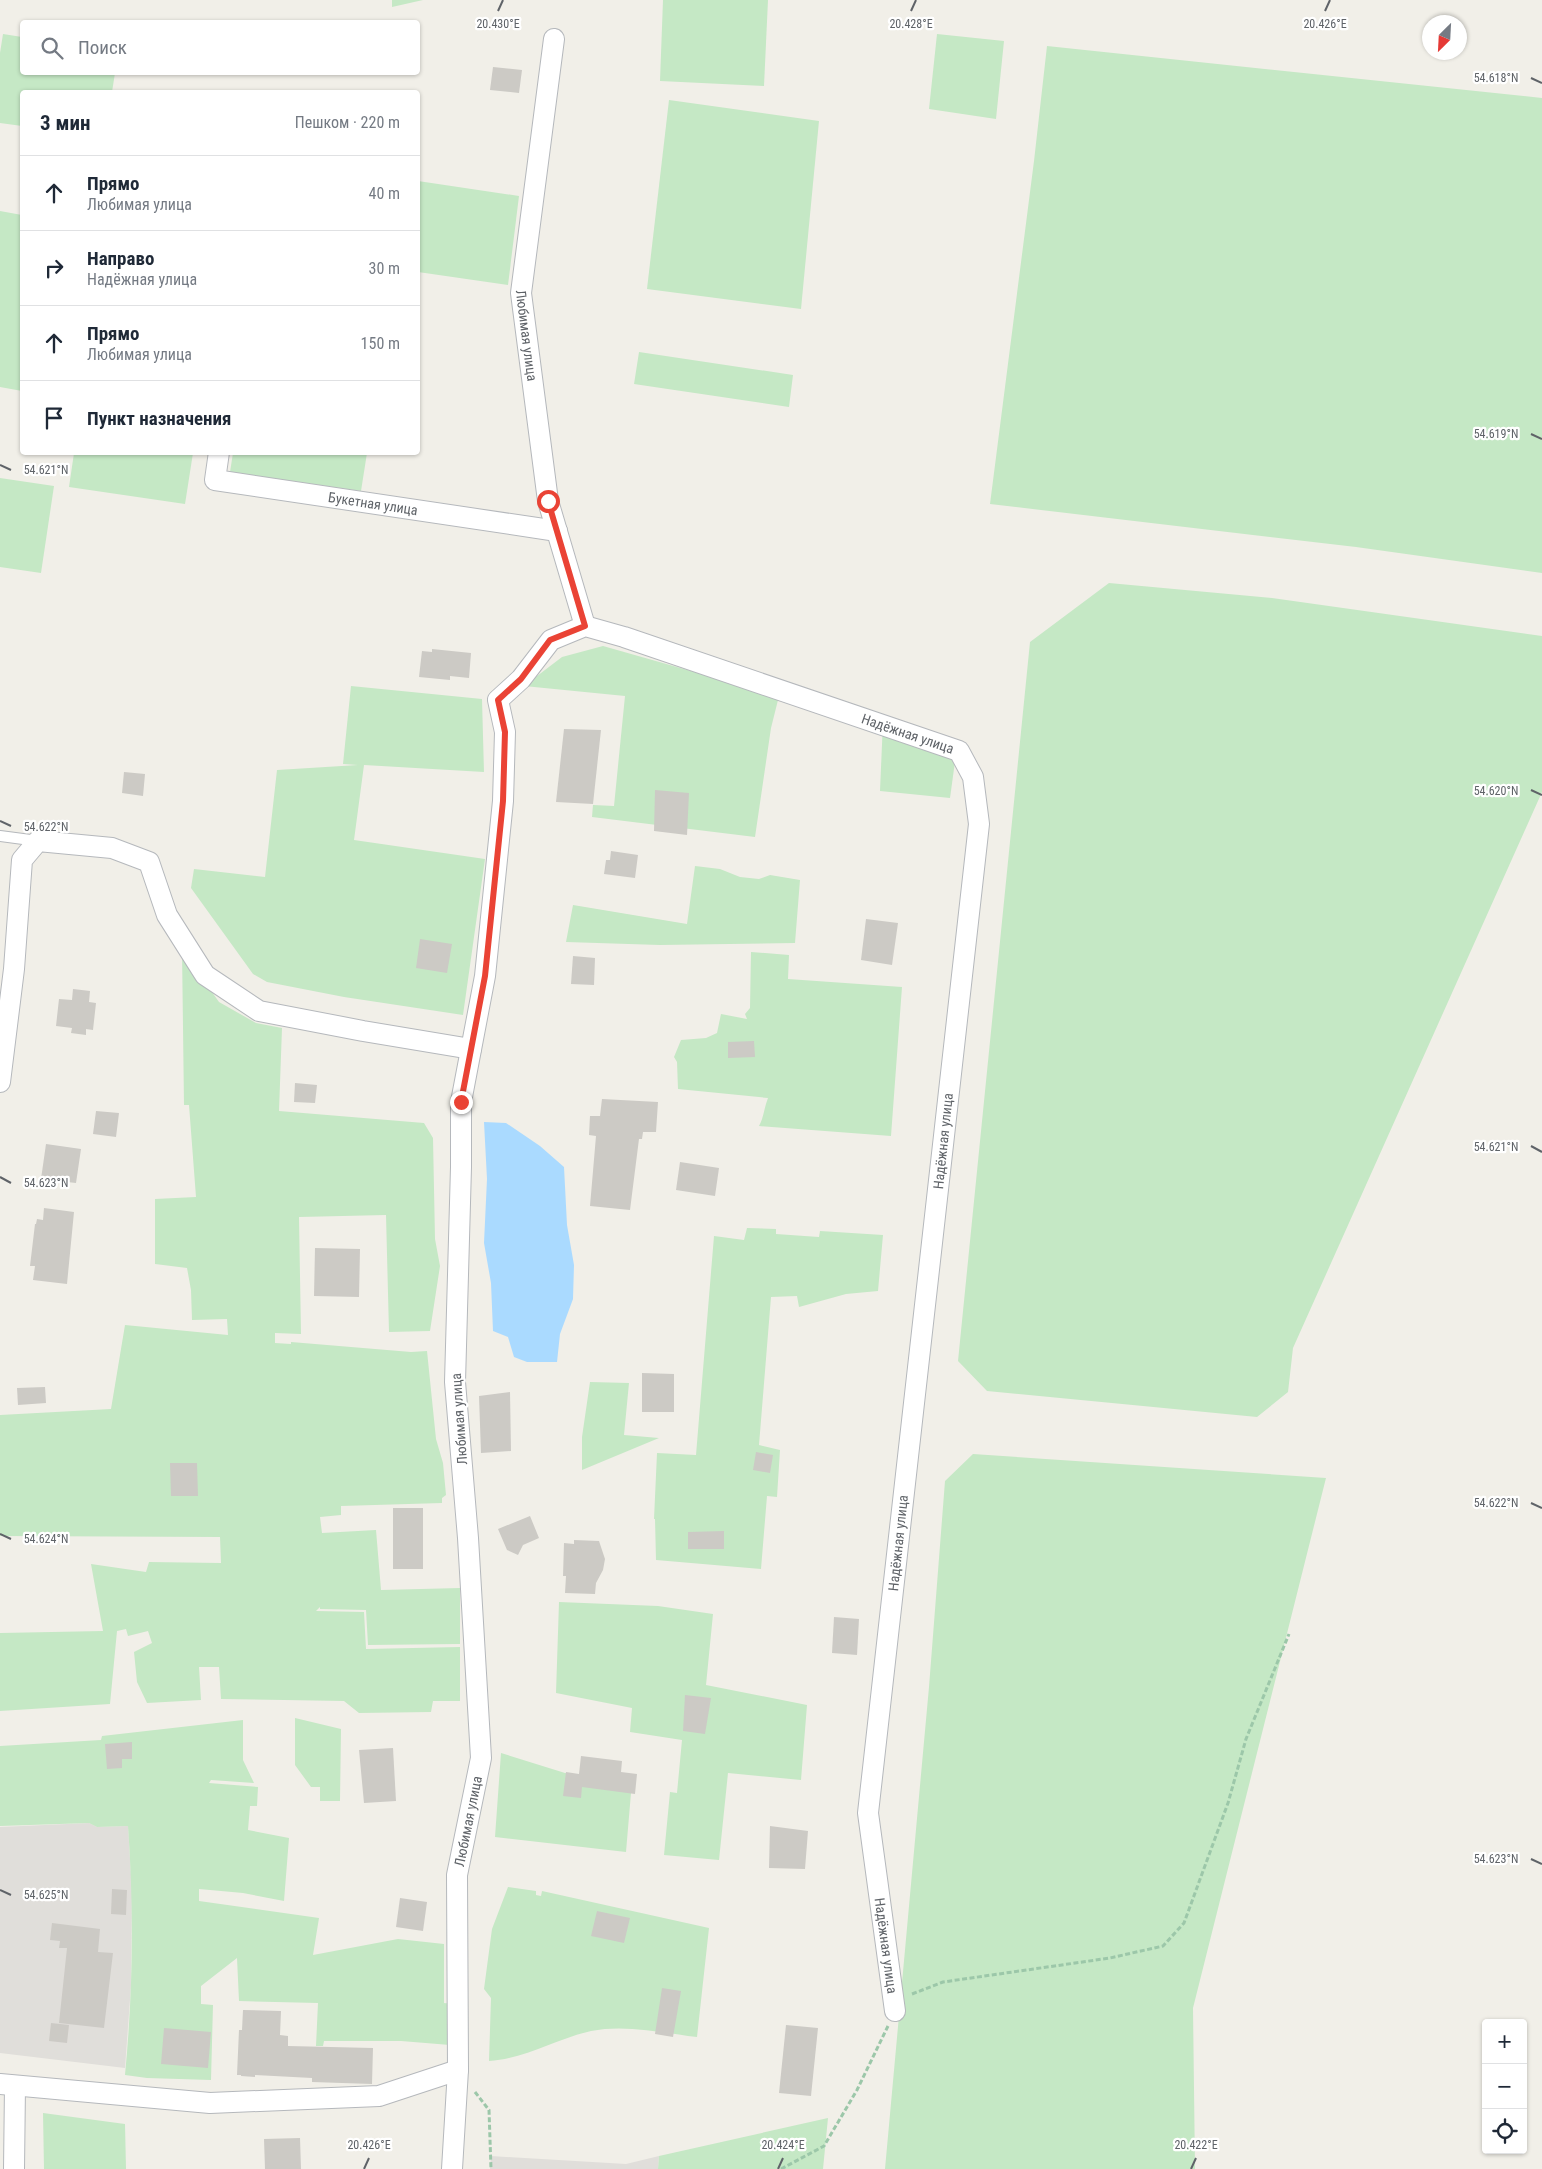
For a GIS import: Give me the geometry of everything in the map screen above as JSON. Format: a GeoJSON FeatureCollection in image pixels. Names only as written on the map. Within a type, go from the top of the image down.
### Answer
{"type":"FeatureCollection","features":[{"type":"Feature","properties":{"kind":"street","name":"Любимая улица"},"geometry":{"type":"LineString","coordinates":[[452,2169],[457,2076],[457,1875],[481,1758],[468,1538],[455,1382],[461,1102],[485,976],[503,801],[505,732],[498,700],[521,679],[550,640],[585,626],[548,501],[521,293],[554,39]]}},
{"type":"Feature","properties":{"kind":"street","name":"Букетная улица"},"geometry":{"type":"LineString","coordinates":[[219,455],[215,480],[557,531]]}},
{"type":"Feature","properties":{"kind":"street","name":"Надёжная улица"},"geometry":{"type":"LineString","coordinates":[[585,626],[633,640],[959,751],[973,777],[979,824],[868,1813],[895,2011]]}},
{"type":"Feature","properties":{"kind":"street"},"geometry":{"type":"LineString","coordinates":[[0,1082],[14,969],[22,860],[38,841],[112,848],[149,862],[167,915],[205,975],[259,1011],[362,1031],[471,1049]]}},
{"type":"Feature","properties":{"kind":"street"},"geometry":{"type":"LineString","coordinates":[[14,2169],[7,2085],[210,2103],[379,2096],[457,2076]]}},
{"type":"Feature","properties":{"kind":"lane"},"geometry":{"type":"LineString","coordinates":[[0,836],[38,841]]}},
{"type":"Feature","properties":{"kind":"path"},"geometry":{"type":"LineString","coordinates":[[781,2169],[824,2146],[856,2090],[895,2011],[909,1995],[943,1982],[1110,1958],[1163,1946],[1184,1923],[1228,1802],[1246,1739],[1289,1634]]}},
{"type":"Feature","properties":{"kind":"path"},"geometry":{"type":"LineString","coordinates":[[457,2076],[478,2094],[489,2110],[491,2169]]}},
{"type":"Feature","properties":{"kind":"shaded area"},"geometry":{"type":"Polygon","coordinates":[[[89,1823],[97,1827],[128,1826],[132,1891],[131,1986],[125,2068],[0,2053],[0,1827],[89,1823]]]}},
{"type":"Feature","properties":{"kind":"shaded area"},"geometry":{"type":"Polygon","coordinates":[[[491,2156],[626,2164],[659,2156],[658,2169],[490,2169],[491,2156]]]}},
{"type":"Feature","properties":{"kind":"green space"},"geometry":{"type":"Polygon","coordinates":[[[392,0],[423,0],[392,7],[392,0]]]}},
{"type":"Feature","properties":{"kind":"green space"},"geometry":{"type":"Polygon","coordinates":[[[663,0],[768,0],[764,86],[660,81],[663,0]]]}},
{"type":"Feature","properties":{"kind":"green space"},"geometry":{"type":"Polygon","coordinates":[[[3,34],[20,37],[20,75],[115,75],[112,90],[20,90],[20,126],[0,123],[0,53],[3,34]]]}},
{"type":"Feature","properties":{"kind":"green space"},"geometry":{"type":"Polygon","coordinates":[[[937,34],[1004,41],[996,119],[929,109],[937,34]]]}},
{"type":"Feature","properties":{"kind":"green space"},"geometry":{"type":"Polygon","coordinates":[[[1047,46],[1542,98],[1542,573],[1356,547],[990,504],[1047,46]]]}},
{"type":"Feature","properties":{"kind":"green space"},"geometry":{"type":"Polygon","coordinates":[[[669,100],[819,121],[801,309],[647,289],[669,100]]]}},
{"type":"Feature","properties":{"kind":"green space"},"geometry":{"type":"Polygon","coordinates":[[[420,181],[519,196],[508,285],[420,272],[420,181]]]}},
{"type":"Feature","properties":{"kind":"green space"},"geometry":{"type":"Polygon","coordinates":[[[0,211],[20,215],[20,391],[0,387],[0,211]]]}},
{"type":"Feature","properties":{"kind":"green space"},"geometry":{"type":"Polygon","coordinates":[[[639,352],[793,375],[789,407],[634,384],[639,352]]]}},
{"type":"Feature","properties":{"kind":"green space"},"geometry":{"type":"Polygon","coordinates":[[[74,455],[193,455],[185,504],[69,487],[74,455]]]}},
{"type":"Feature","properties":{"kind":"green space"},"geometry":{"type":"Polygon","coordinates":[[[233,455],[367,455],[361,491],[230,472],[233,455]]]}},
{"type":"Feature","properties":{"kind":"green space"},"geometry":{"type":"Polygon","coordinates":[[[0,478],[54,486],[41,573],[0,567],[0,478]]]}},
{"type":"Feature","properties":{"kind":"green space"},"geometry":{"type":"Polygon","coordinates":[[[1109,583],[1272,598],[1542,636],[1542,792],[1293,1348],[1288,1392],[1257,1417],[987,1391],[958,1361],[1030,642],[1109,583]]]}},
{"type":"Feature","properties":{"kind":"green space"},"geometry":{"type":"Polygon","coordinates":[[[603,646],[779,696],[771,728],[755,837],[592,817],[593,805],[614,806],[625,696],[524,686],[562,657],[603,646]]]}},
{"type":"Feature","properties":{"kind":"green space"},"geometry":{"type":"Polygon","coordinates":[[[351,686],[482,699],[484,772],[364,765],[354,840],[485,859],[463,1015],[344,997],[267,982],[253,974],[191,888],[194,869],[265,877],[277,770],[358,765],[343,764],[351,686]]]}},
{"type":"Feature","properties":{"kind":"green space"},"geometry":{"type":"Polygon","coordinates":[[[883,721],[957,747],[950,798],[880,791],[883,721]]]}},
{"type":"Feature","properties":{"kind":"green space"},"geometry":{"type":"Polygon","coordinates":[[[695,866],[720,869],[740,877],[759,879],[770,875],[800,880],[795,943],[660,945],[566,942],[573,905],[687,924],[695,866]]]}},
{"type":"Feature","properties":{"kind":"green space"},"geometry":{"type":"Polygon","coordinates":[[[182,950],[219,1002],[256,1023],[282,1028],[279,1111],[424,1123],[433,1138],[435,1239],[440,1266],[430,1331],[389,1332],[386,1215],[299,1217],[301,1334],[275,1333],[275,1343],[291,1344],[291,1342],[411,1352],[427,1351],[436,1439],[443,1463],[446,1495],[442,1498],[442,1503],[341,1506],[341,1515],[320,1517],[322,1533],[376,1530],[381,1590],[460,1588],[460,1644],[368,1645],[366,1610],[320,1609],[320,1607],[316,1611],[364,1612],[366,1649],[460,1647],[460,1701],[433,1701],[431,1712],[359,1713],[344,1701],[221,1699],[219,1667],[199,1667],[201,1700],[147,1703],[137,1682],[134,1652],[152,1643],[148,1631],[128,1636],[126,1629],[117,1631],[110,1704],[0,1711],[0,1633],[103,1631],[91,1564],[146,1572],[149,1562],[221,1563],[220,1537],[0,1536],[0,1415],[111,1409],[125,1325],[228,1335],[227,1319],[192,1320],[191,1290],[187,1268],[155,1264],[155,1199],[196,1197],[189,1105],[184,1105],[182,950]]]}},
{"type":"Feature","properties":{"kind":"green space"},"geometry":{"type":"Polygon","coordinates":[[[751,952],[789,955],[788,979],[902,987],[891,1136],[759,1126],[768,1098],[678,1089],[677,1062],[674,1057],[681,1040],[706,1038],[717,1033],[721,1014],[747,1019],[745,1014],[750,1008],[751,952]]]}},
{"type":"Feature","properties":{"kind":"green space"},"geometry":{"type":"Polygon","coordinates":[[[747,1228],[776,1229],[776,1234],[819,1237],[820,1231],[883,1235],[878,1291],[846,1294],[799,1307],[797,1296],[771,1297],[759,1445],[780,1450],[777,1497],[767,1496],[761,1569],[656,1560],[654,1519],[657,1453],[696,1455],[714,1236],[744,1240],[747,1228]]]}},
{"type":"Feature","properties":{"kind":"green space"},"geometry":{"type":"Polygon","coordinates":[[[590,1382],[629,1383],[624,1435],[659,1438],[582,1470],[582,1437],[590,1382]]]}},
{"type":"Feature","properties":{"kind":"green space"},"geometry":{"type":"Polygon","coordinates":[[[973,1454],[1326,1478],[1193,2008],[1195,2169],[885,2169],[929,1687],[945,1481],[973,1454]]]}},
{"type":"Feature","properties":{"kind":"green space"},"geometry":{"type":"Polygon","coordinates":[[[559,1602],[658,1606],[713,1614],[706,1685],[807,1705],[801,1780],[728,1773],[719,1860],[664,1855],[670,1792],[677,1793],[682,1740],[630,1732],[632,1708],[556,1693],[559,1602]]]}},
{"type":"Feature","properties":{"kind":"green space"},"geometry":{"type":"Polygon","coordinates":[[[295,1718],[341,1729],[340,1801],[320,1801],[320,1787],[311,1787],[295,1765],[295,1718]]]}},
{"type":"Feature","properties":{"kind":"green space"},"geometry":{"type":"Polygon","coordinates":[[[243,1720],[243,1760],[254,1783],[211,1780],[209,1783],[258,1787],[257,1806],[250,1806],[248,1830],[289,1838],[284,1901],[243,1893],[199,1889],[199,1901],[319,1918],[313,1955],[398,1939],[444,1944],[444,2003],[453,2004],[450,2045],[401,2041],[324,2041],[323,2046],[316,2046],[318,2003],[239,2001],[237,1958],[201,1986],[201,2004],[213,2005],[211,2080],[147,2078],[125,2075],[130,2013],[132,1950],[128,1826],[97,1827],[89,1823],[0,1826],[0,1746],[101,1740],[102,1736],[243,1720]]]}},
{"type":"Feature","properties":{"kind":"green space"},"geometry":{"type":"Polygon","coordinates":[[[501,1753],[565,1773],[605,1778],[631,1793],[626,1852],[495,1837],[501,1753]]]}},
{"type":"Feature","properties":{"kind":"green space"},"geometry":{"type":"Polygon","coordinates":[[[508,1887],[536,1891],[536,1895],[541,1896],[542,1891],[709,1928],[697,2037],[644,2030],[604,2029],[578,2035],[515,2057],[489,2061],[491,1998],[484,1989],[492,1929],[508,1887]]]}},
{"type":"Feature","properties":{"kind":"green space"},"geometry":{"type":"Polygon","coordinates":[[[43,2113],[125,2124],[126,2169],[44,2169],[43,2113]]]}},
{"type":"Feature","properties":{"kind":"green space"},"geometry":{"type":"Polygon","coordinates":[[[828,2118],[823,2169],[658,2169],[659,2156],[828,2118]]]}},
{"type":"Feature","properties":{"kind":"water"},"geometry":{"type":"Polygon","coordinates":[[[484,1122],[506,1123],[540,1146],[564,1167],[567,1225],[574,1265],[573,1299],[560,1334],[557,1362],[527,1362],[514,1357],[508,1337],[493,1331],[491,1283],[484,1243],[487,1179],[484,1122]]]}},
{"type":"Feature","properties":{"kind":"building"},"geometry":{"type":"Polygon","coordinates":[[[493,67],[522,70],[519,93],[490,90],[493,67]]]}},
{"type":"Feature","properties":{"kind":"building"},"geometry":{"type":"Polygon","coordinates":[[[432,649],[471,653],[469,678],[450,676],[450,680],[419,677],[422,651],[432,652],[432,649]]]}},
{"type":"Feature","properties":{"kind":"building"},"geometry":{"type":"Polygon","coordinates":[[[564,729],[601,730],[593,804],[556,802],[564,729]]]}},
{"type":"Feature","properties":{"kind":"building"},"geometry":{"type":"Polygon","coordinates":[[[124,772],[145,774],[143,796],[122,793],[124,772]]]}},
{"type":"Feature","properties":{"kind":"building"},"geometry":{"type":"Polygon","coordinates":[[[655,790],[689,793],[687,835],[654,831],[655,790]]]}},
{"type":"Feature","properties":{"kind":"building"},"geometry":{"type":"Polygon","coordinates":[[[611,851],[638,855],[635,878],[604,874],[606,860],[610,860],[611,851]]]}},
{"type":"Feature","properties":{"kind":"building"},"geometry":{"type":"Polygon","coordinates":[[[866,919],[898,923],[892,965],[861,960],[866,919]]]}},
{"type":"Feature","properties":{"kind":"building"},"geometry":{"type":"Polygon","coordinates":[[[420,939],[452,944],[447,973],[416,968],[420,939]]]}},
{"type":"Feature","properties":{"kind":"building"},"geometry":{"type":"Polygon","coordinates":[[[573,956],[595,958],[594,985],[571,984],[573,956]]]}},
{"type":"Feature","properties":{"kind":"building"},"geometry":{"type":"Polygon","coordinates":[[[73,989],[90,991],[89,1002],[96,1003],[93,1030],[86,1029],[86,1035],[71,1033],[72,1028],[56,1026],[59,999],[72,1000],[73,989]]]}},
{"type":"Feature","properties":{"kind":"building"},"geometry":{"type":"Polygon","coordinates":[[[754,1041],[755,1057],[728,1058],[728,1042],[754,1041]]]}},
{"type":"Feature","properties":{"kind":"building"},"geometry":{"type":"Polygon","coordinates":[[[295,1083],[317,1085],[315,1103],[294,1102],[295,1083]]]}},
{"type":"Feature","properties":{"kind":"building"},"geometry":{"type":"Polygon","coordinates":[[[602,1099],[658,1102],[656,1132],[643,1132],[642,1139],[639,1139],[630,1210],[590,1206],[596,1136],[589,1135],[590,1116],[600,1116],[602,1099]]]}},
{"type":"Feature","properties":{"kind":"building"},"geometry":{"type":"Polygon","coordinates":[[[96,1111],[119,1113],[116,1137],[93,1134],[96,1111]]]}},
{"type":"Feature","properties":{"kind":"building"},"geometry":{"type":"Polygon","coordinates":[[[46,1144],[81,1149],[76,1183],[41,1179],[46,1144]]]}},
{"type":"Feature","properties":{"kind":"building"},"geometry":{"type":"Polygon","coordinates":[[[680,1162],[719,1168],[715,1196],[676,1190],[680,1162]]]}},
{"type":"Feature","properties":{"kind":"building"},"geometry":{"type":"Polygon","coordinates":[[[44,1208],[74,1212],[67,1284],[33,1280],[35,1266],[30,1266],[35,1224],[37,1219],[43,1220],[44,1208]]]}},
{"type":"Feature","properties":{"kind":"building"},"geometry":{"type":"Polygon","coordinates":[[[315,1248],[360,1249],[359,1297],[314,1296],[315,1248]]]}},
{"type":"Feature","properties":{"kind":"building"},"geometry":{"type":"Polygon","coordinates":[[[642,1373],[674,1374],[674,1412],[642,1412],[642,1373]]]}},
{"type":"Feature","properties":{"kind":"building"},"geometry":{"type":"Polygon","coordinates":[[[45,1387],[46,1403],[18,1405],[17,1388],[45,1387]]]}},
{"type":"Feature","properties":{"kind":"building"},"geometry":{"type":"Polygon","coordinates":[[[510,1392],[511,1451],[481,1453],[479,1396],[510,1392]]]}},
{"type":"Feature","properties":{"kind":"building"},"geometry":{"type":"Polygon","coordinates":[[[756,1452],[773,1455],[770,1473],[753,1470],[756,1452]]]}},
{"type":"Feature","properties":{"kind":"building"},"geometry":{"type":"Polygon","coordinates":[[[170,1463],[197,1463],[198,1496],[171,1496],[170,1463]]]}},
{"type":"Feature","properties":{"kind":"building"},"geometry":{"type":"Polygon","coordinates":[[[393,1508],[423,1508],[423,1569],[393,1569],[393,1508]]]}},
{"type":"Feature","properties":{"kind":"building"},"geometry":{"type":"Polygon","coordinates":[[[530,1516],[539,1538],[523,1545],[518,1555],[507,1550],[498,1529],[530,1516]]]}},
{"type":"Feature","properties":{"kind":"building"},"geometry":{"type":"Polygon","coordinates":[[[724,1531],[724,1549],[688,1549],[688,1532],[724,1531]]]}},
{"type":"Feature","properties":{"kind":"building"},"geometry":{"type":"Polygon","coordinates":[[[574,1540],[599,1541],[605,1559],[603,1570],[596,1583],[595,1594],[565,1593],[566,1576],[563,1576],[564,1543],[574,1544],[574,1540]]]}},
{"type":"Feature","properties":{"kind":"building"},"geometry":{"type":"Polygon","coordinates":[[[834,1617],[859,1619],[857,1655],[832,1653],[834,1617]]]}},
{"type":"Feature","properties":{"kind":"building"},"geometry":{"type":"Polygon","coordinates":[[[685,1695],[711,1698],[705,1734],[683,1731],[685,1695]]]}},
{"type":"Feature","properties":{"kind":"building"},"geometry":{"type":"Polygon","coordinates":[[[132,1742],[132,1759],[122,1759],[122,1768],[107,1769],[105,1744],[132,1742]]]}},
{"type":"Feature","properties":{"kind":"building"},"geometry":{"type":"Polygon","coordinates":[[[393,1748],[396,1801],[364,1803],[359,1750],[393,1748]]]}},
{"type":"Feature","properties":{"kind":"building"},"geometry":{"type":"Polygon","coordinates":[[[581,1756],[622,1761],[621,1772],[637,1774],[635,1794],[582,1787],[581,1798],[563,1796],[566,1772],[579,1774],[581,1756]]]}},
{"type":"Feature","properties":{"kind":"building"},"geometry":{"type":"Polygon","coordinates":[[[770,1826],[808,1831],[805,1869],[769,1868],[770,1826]]]}},
{"type":"Feature","properties":{"kind":"building"},"geometry":{"type":"Polygon","coordinates":[[[112,1889],[127,1890],[126,1915],[111,1914],[112,1889]]]}},
{"type":"Feature","properties":{"kind":"building"},"geometry":{"type":"Polygon","coordinates":[[[400,1898],[427,1902],[423,1931],[396,1927],[400,1898]]]}},
{"type":"Feature","properties":{"kind":"building"},"geometry":{"type":"Polygon","coordinates":[[[597,1911],[630,1918],[624,1943],[591,1936],[597,1911]]]}},
{"type":"Feature","properties":{"kind":"building"},"geometry":{"type":"Polygon","coordinates":[[[52,1923],[100,1929],[98,1952],[113,1953],[104,2028],[59,2023],[67,1948],[59,1948],[60,1941],[50,1940],[52,1923]]]}},
{"type":"Feature","properties":{"kind":"building"},"geometry":{"type":"Polygon","coordinates":[[[662,1988],[681,1991],[673,2037],[655,2034],[662,1988]]]}},
{"type":"Feature","properties":{"kind":"building"},"geometry":{"type":"Polygon","coordinates":[[[243,2010],[281,2011],[280,2035],[288,2036],[288,2046],[373,2048],[372,2084],[312,2082],[312,2078],[237,2075],[239,2030],[242,2030],[243,2010]]]}},
{"type":"Feature","properties":{"kind":"building"},"geometry":{"type":"Polygon","coordinates":[[[51,2023],[69,2025],[67,2043],[49,2041],[51,2023]]]}},
{"type":"Feature","properties":{"kind":"building"},"geometry":{"type":"Polygon","coordinates":[[[786,2025],[818,2028],[811,2096],[779,2093],[786,2025]]]}},
{"type":"Feature","properties":{"kind":"building"},"geometry":{"type":"Polygon","coordinates":[[[164,2028],[211,2032],[208,2068],[161,2064],[164,2028]]]}},
{"type":"Feature","properties":{"kind":"building"},"geometry":{"type":"Polygon","coordinates":[[[300,2138],[301,2169],[265,2169],[264,2139],[300,2138]]]}},
{"type":"Feature","properties":{"kind":"route"},"geometry":{"type":"LineString","coordinates":[[461,1102],[485,976],[503,801],[505,732],[498,700],[521,679],[550,640],[585,626],[548,501]]}}]}
